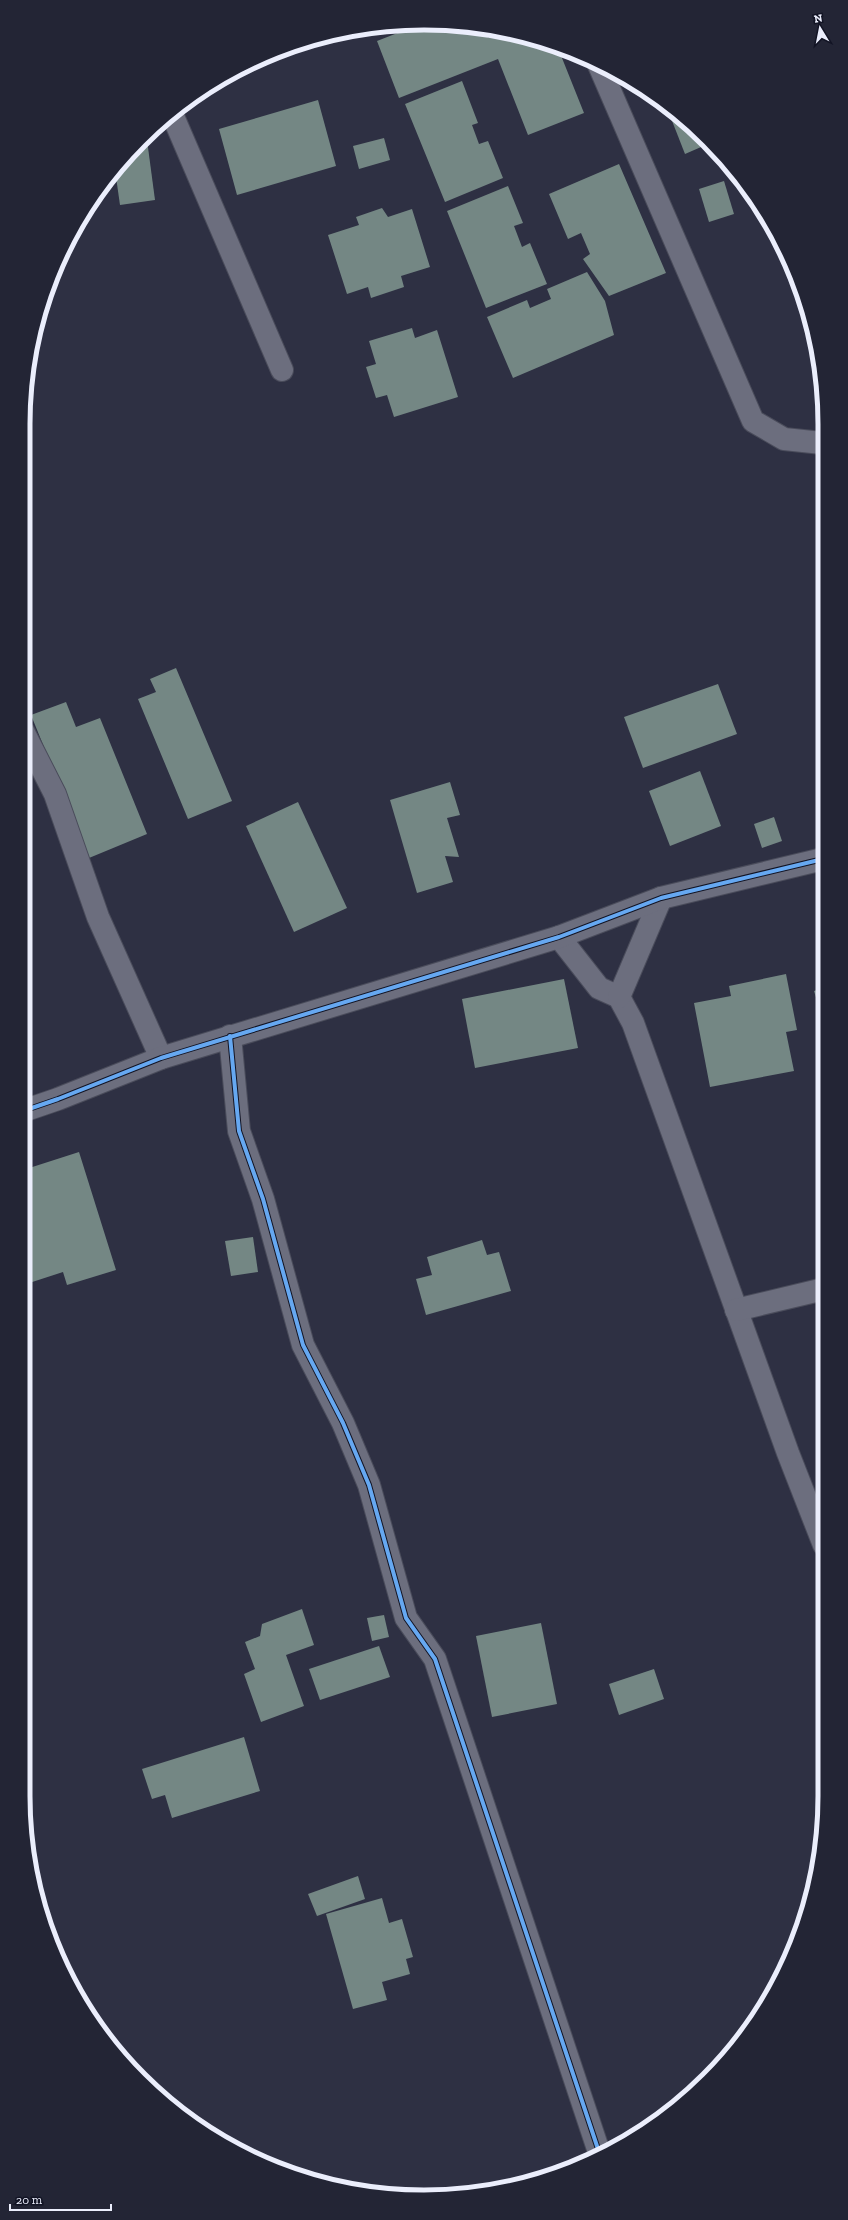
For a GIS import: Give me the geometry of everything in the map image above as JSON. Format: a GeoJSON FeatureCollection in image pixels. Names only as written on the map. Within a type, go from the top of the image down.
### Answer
{"type":"FeatureCollection","features":[{"type":"Feature","properties":{"kind":"street"},"geometry":{"type":"LineString","coordinates":[[603,73],[754,421],[784,439],[818,443]]}},
{"type":"Feature","properties":{"kind":"street"},"geometry":{"type":"LineString","coordinates":[[174,119],[282,370]]}},
{"type":"Feature","properties":{"kind":"street"},"geometry":{"type":"LineString","coordinates":[[30,745],[55,794],[98,917],[161,1058]]}},
{"type":"Feature","properties":{"kind":"street"},"geometry":{"type":"LineString","coordinates":[[30,1109],[161,1058],[559,937],[661,898],[818,860]]}},
{"type":"Feature","properties":{"kind":"street"},"geometry":{"type":"LineString","coordinates":[[619,997],[661,898]]}},
{"type":"Feature","properties":{"kind":"street"},"geometry":{"type":"LineString","coordinates":[[559,937],[599,988],[619,997],[633,1022],[788,1453],[818,1529]]}},
{"type":"Feature","properties":{"kind":"street"},"geometry":{"type":"LineString","coordinates":[[230,1036],[239,1131],[264,1199],[303,1345],[343,1423],[369,1485],[406,1618],[435,1659],[598,2149]]}},
{"type":"Feature","properties":{"kind":"street"},"geometry":{"type":"LineString","coordinates":[[736,1310],[818,1291]]}},
{"type":"Feature","properties":{"kind":"building"},"geometry":{"type":"Polygon","coordinates":[[[403,31],[450,31],[475,33],[487,35],[488,38],[492,36],[501,38],[526,43],[551,51],[561,55],[584,113],[528,135],[498,59],[399,98],[377,41],[403,31]]]}},
{"type":"Feature","properties":{"kind":"building"},"geometry":{"type":"Polygon","coordinates":[[[462,81],[478,123],[472,125],[479,144],[488,141],[503,178],[445,202],[405,104],[462,81]]]}},
{"type":"Feature","properties":{"kind":"building"},"geometry":{"type":"Polygon","coordinates":[[[318,100],[336,166],[237,195],[219,129],[318,100]]]}},
{"type":"Feature","properties":{"kind":"building"},"geometry":{"type":"Polygon","coordinates":[[[670,116],[704,146],[685,154],[670,116]]]}},
{"type":"Feature","properties":{"kind":"building"},"geometry":{"type":"Polygon","coordinates":[[[384,138],[390,160],[359,169],[353,146],[384,138]]]}},
{"type":"Feature","properties":{"kind":"building"},"geometry":{"type":"Polygon","coordinates":[[[147,143],[155,200],[120,205],[116,178],[147,143]]]}},
{"type":"Feature","properties":{"kind":"building"},"geometry":{"type":"Polygon","coordinates":[[[619,164],[666,273],[609,296],[583,259],[590,254],[581,233],[568,239],[549,194],[619,164]]]}},
{"type":"Feature","properties":{"kind":"building"},"geometry":{"type":"Polygon","coordinates":[[[724,181],[734,214],[709,222],[699,189],[724,181]]]}},
{"type":"Feature","properties":{"kind":"building"},"geometry":{"type":"Polygon","coordinates":[[[508,186],[523,223],[514,226],[522,247],[530,243],[547,284],[486,308],[447,211],[508,186]]]}},
{"type":"Feature","properties":{"kind":"building"},"geometry":{"type":"Polygon","coordinates":[[[382,208],[388,217],[412,209],[430,267],[401,276],[404,287],[371,298],[368,287],[347,294],[328,235],[359,225],[356,217],[382,208]]]}},
{"type":"Feature","properties":{"kind":"building"},"geometry":{"type":"Polygon","coordinates":[[[587,272],[605,301],[614,335],[513,378],[487,317],[527,300],[530,308],[551,299],[547,289],[587,272]]]}},
{"type":"Feature","properties":{"kind":"building"},"geometry":{"type":"Polygon","coordinates":[[[412,328],[415,338],[437,330],[458,397],[394,417],[387,395],[376,398],[366,367],[376,364],[369,341],[412,328]]]}},
{"type":"Feature","properties":{"kind":"building"},"geometry":{"type":"Polygon","coordinates":[[[176,668],[232,801],[188,819],[138,699],[156,692],[150,679],[176,668]]]}},
{"type":"Feature","properties":{"kind":"building"},"geometry":{"type":"Polygon","coordinates":[[[718,684],[737,734],[643,768],[624,717],[718,684]]]}},
{"type":"Feature","properties":{"kind":"building"},"geometry":{"type":"Polygon","coordinates":[[[66,702],[76,727],[100,718],[147,834],[89,858],[31,715],[66,702]]]}},
{"type":"Feature","properties":{"kind":"building"},"geometry":{"type":"Polygon","coordinates":[[[700,771],[721,826],[670,846],[649,791],[700,771]]]}},
{"type":"Feature","properties":{"kind":"building"},"geometry":{"type":"Polygon","coordinates":[[[450,782],[460,815],[447,818],[459,857],[445,856],[453,882],[417,893],[390,800],[450,782]]]}},
{"type":"Feature","properties":{"kind":"building"},"geometry":{"type":"Polygon","coordinates":[[[298,802],[347,908],[294,932],[246,826],[298,802]]]}},
{"type":"Feature","properties":{"kind":"building"},"geometry":{"type":"Polygon","coordinates":[[[774,817],[782,841],[762,848],[754,824],[774,817]]]}},
{"type":"Feature","properties":{"kind":"building"},"geometry":{"type":"Polygon","coordinates":[[[786,974],[797,1030],[786,1032],[794,1071],[710,1087],[694,1003],[731,996],[729,986],[786,974]]]}},
{"type":"Feature","properties":{"kind":"building"},"geometry":{"type":"Polygon","coordinates":[[[564,979],[578,1048],[475,1068],[462,999],[564,979]]]}},
{"type":"Feature","properties":{"kind":"building"},"geometry":{"type":"Polygon","coordinates":[[[818,990],[818,1004],[814,991],[818,990]]]}},
{"type":"Feature","properties":{"kind":"building"},"geometry":{"type":"Polygon","coordinates":[[[79,1152],[116,1270],[67,1285],[63,1272],[30,1283],[30,1168],[79,1152]]]}},
{"type":"Feature","properties":{"kind":"building"},"geometry":{"type":"Polygon","coordinates":[[[253,1237],[258,1272],[231,1276],[225,1241],[253,1237]]]}},
{"type":"Feature","properties":{"kind":"building"},"geometry":{"type":"Polygon","coordinates":[[[482,1240],[487,1255],[499,1252],[511,1291],[426,1315],[416,1279],[432,1275],[427,1257],[482,1240]]]}},
{"type":"Feature","properties":{"kind":"building"},"geometry":{"type":"Polygon","coordinates":[[[302,1609],[314,1645],[286,1655],[304,1706],[261,1722],[244,1674],[255,1669],[245,1642],[260,1636],[262,1624],[302,1609]]]}},
{"type":"Feature","properties":{"kind":"building"},"geometry":{"type":"Polygon","coordinates":[[[384,1615],[389,1637],[372,1641],[367,1618],[384,1615]]]}},
{"type":"Feature","properties":{"kind":"building"},"geometry":{"type":"Polygon","coordinates":[[[541,1623],[557,1704],[492,1717],[476,1636],[541,1623]]]}},
{"type":"Feature","properties":{"kind":"building"},"geometry":{"type":"Polygon","coordinates":[[[379,1646],[390,1677],[320,1700],[309,1669],[379,1646]]]}},
{"type":"Feature","properties":{"kind":"building"},"geometry":{"type":"Polygon","coordinates":[[[654,1669],[664,1699],[619,1715],[609,1684],[654,1669]]]}},
{"type":"Feature","properties":{"kind":"building"},"geometry":{"type":"Polygon","coordinates":[[[244,1737],[260,1791],[172,1818],[165,1795],[152,1799],[142,1769],[244,1737]]]}},
{"type":"Feature","properties":{"kind":"building"},"geometry":{"type":"Polygon","coordinates":[[[358,1876],[365,1899],[317,1916],[308,1894],[358,1876]]]}},
{"type":"Feature","properties":{"kind":"building"},"geometry":{"type":"Polygon","coordinates":[[[382,1898],[389,1923],[402,1919],[413,1957],[406,1959],[410,1974],[382,1982],[387,2000],[353,2009],[326,1914],[382,1898]]]}},
{"type":"Feature","properties":{"kind":"cycle path"},"geometry":{"type":"LineString","coordinates":[[30,1109],[161,1058],[559,937],[661,898],[818,860]]}},
{"type":"Feature","properties":{"kind":"cycle path"},"geometry":{"type":"LineString","coordinates":[[230,1036],[239,1131],[263,1199],[303,1345],[343,1423],[369,1485],[406,1618],[435,1659],[598,2149]]}}]}
